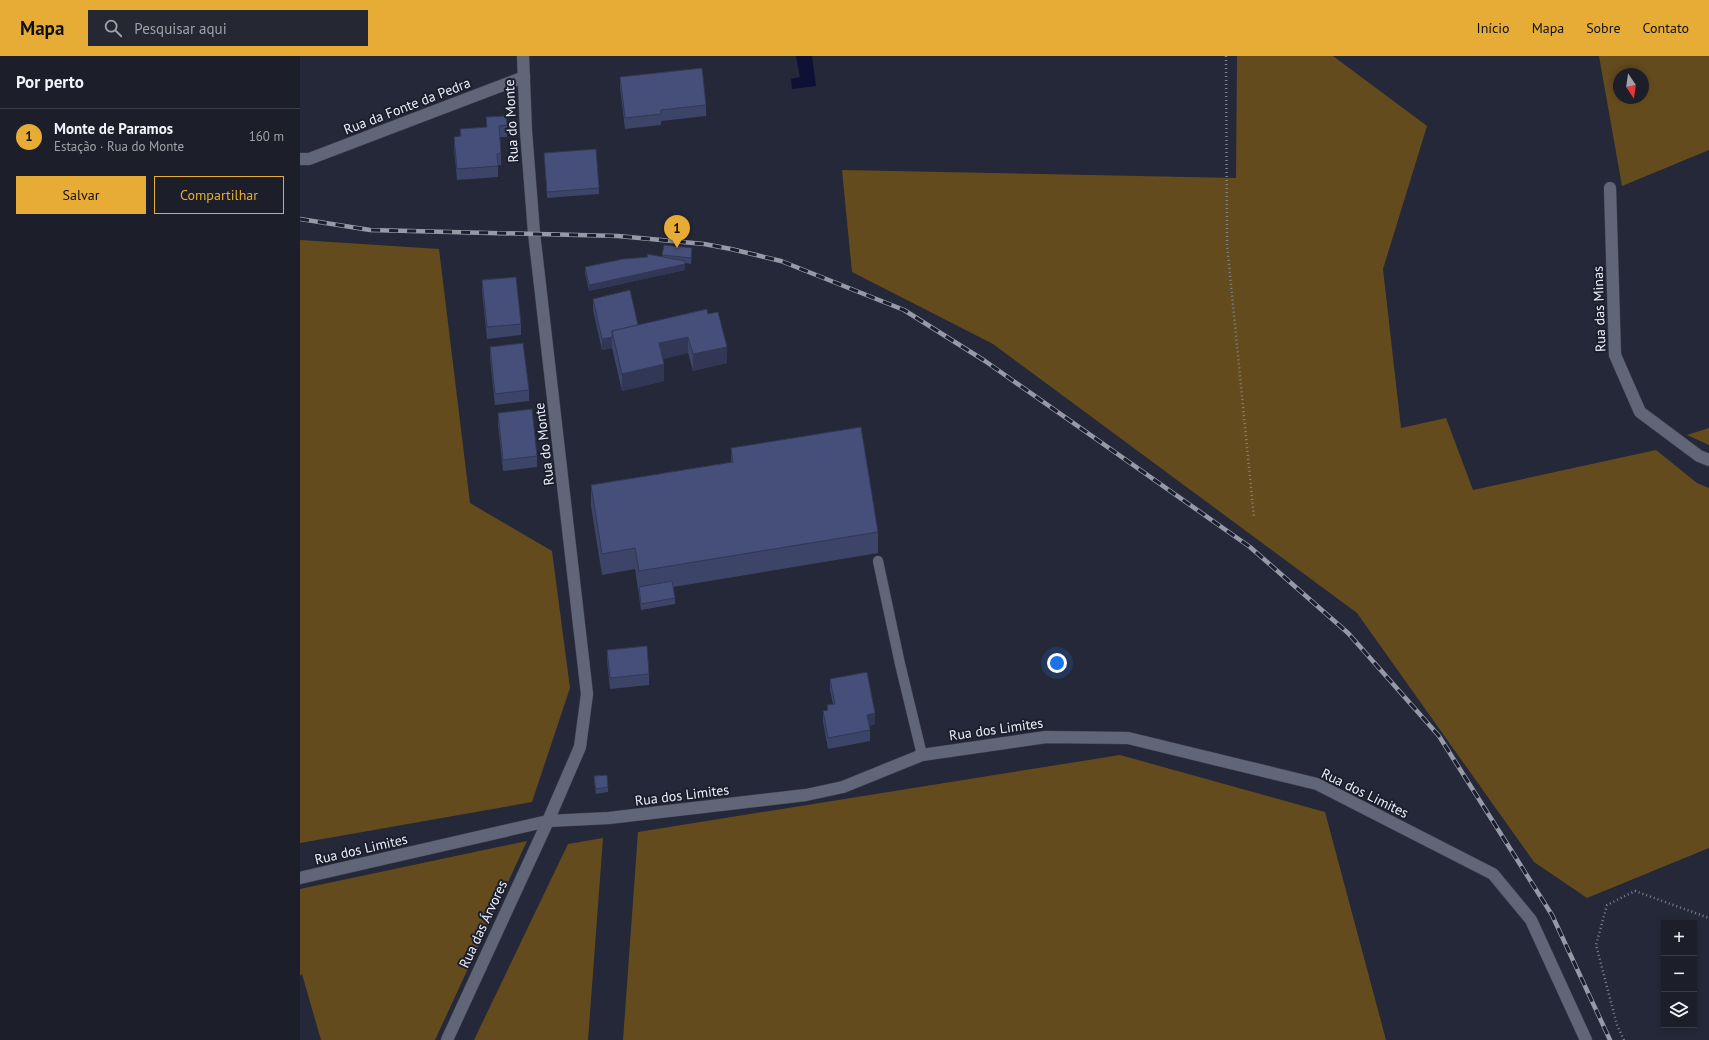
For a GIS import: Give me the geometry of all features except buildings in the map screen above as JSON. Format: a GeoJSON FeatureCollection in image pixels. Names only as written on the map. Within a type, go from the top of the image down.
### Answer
{"type":"FeatureCollection","features":[{"type":"Feature","properties":{"kind":"street","name":"Rua do Monte"},"geometry":{"type":"LineString","coordinates":[[523,56],[526,131],[534,233],[587,694],[580,746],[548,821]]}},
{"type":"Feature","properties":{"kind":"street","name":"Rua da Fonte da Pedra"},"geometry":{"type":"LineString","coordinates":[[300,159],[309,159],[524,77]]}},
{"type":"Feature","properties":{"kind":"street","name":"Rua das Minas"},"geometry":{"type":"LineString","coordinates":[[1610,188],[1615,355],[1640,412],[1699,456],[1709,460]]}},
{"type":"Feature","properties":{"kind":"street","name":"Rua dos Limites"},"geometry":{"type":"LineString","coordinates":[[300,878],[548,821],[609,818],[806,795],[843,787],[922,755],[1046,737],[1128,738],[1317,784],[1493,874],[1531,920],[1586,1040]]}},
{"type":"Feature","properties":{"kind":"street","name":"Rua das Árvores"},"geometry":{"type":"LineString","coordinates":[[447,1040],[548,821]]}},
{"type":"Feature","properties":{"kind":"lane"},"geometry":{"type":"LineString","coordinates":[[878,561],[903,678],[922,755]]}},
{"type":"Feature","properties":{"kind":"path"},"geometry":{"type":"LineString","coordinates":[[1226,56],[1227,244],[1254,518]]}},
{"type":"Feature","properties":{"kind":"path"},"geometry":{"type":"LineString","coordinates":[[1624,1040],[1617,1025],[1596,945],[1607,905],[1635,891],[1709,918]]}},
{"type":"Feature","properties":{"kind":"shaded area"},"geometry":{"type":"Polygon","coordinates":[[[796,56],[812,56],[816,86],[792,89],[791,79],[800,77],[796,56]]]}},
{"type":"Feature","properties":{"kind":"shaded area"},"geometry":{"type":"Polygon","coordinates":[[[1237,56],[1333,56],[1427,126],[1383,269],[1401,428],[1446,418],[1473,490],[1656,450],[1697,483],[1709,488],[1709,848],[1587,898],[1534,862],[1357,613],[993,344],[852,272],[842,170],[1236,178],[1237,56]]]}},
{"type":"Feature","properties":{"kind":"shaded area"},"geometry":{"type":"Polygon","coordinates":[[[1599,56],[1709,56],[1709,150],[1622,186],[1599,56]]]}},
{"type":"Feature","properties":{"kind":"shaded area"},"geometry":{"type":"Polygon","coordinates":[[[300,240],[439,249],[470,503],[552,551],[570,688],[532,802],[300,843],[300,240]]]}},
{"type":"Feature","properties":{"kind":"shaded area"},"geometry":{"type":"Polygon","coordinates":[[[1709,428],[1709,445],[1687,435],[1709,428]]]}},
{"type":"Feature","properties":{"kind":"shaded area"},"geometry":{"type":"Polygon","coordinates":[[[1120,755],[1325,812],[1386,1040],[623,1040],[638,832],[1120,755]]]}},
{"type":"Feature","properties":{"kind":"shaded area"},"geometry":{"type":"Polygon","coordinates":[[[603,838],[588,1040],[474,1040],[568,844],[603,838]]]}},
{"type":"Feature","properties":{"kind":"shaded area"},"geometry":{"type":"Polygon","coordinates":[[[527,841],[435,1040],[321,1040],[302,974],[300,976],[300,889],[527,841]]]}},
{"type":"Feature","properties":{"kind":"railway"},"geometry":{"type":"LineString","coordinates":[[300,219],[370,230],[618,236],[704,244],[781,261],[904,310],[985,361],[1250,547],[1348,633],[1439,736],[1552,915],[1610,1040]]}},
{"type":"Feature","properties":{"kind":"place","name":"Monte de Paramos"},"geometry":{"type":"Point","coordinates":[677,248]}}]}
